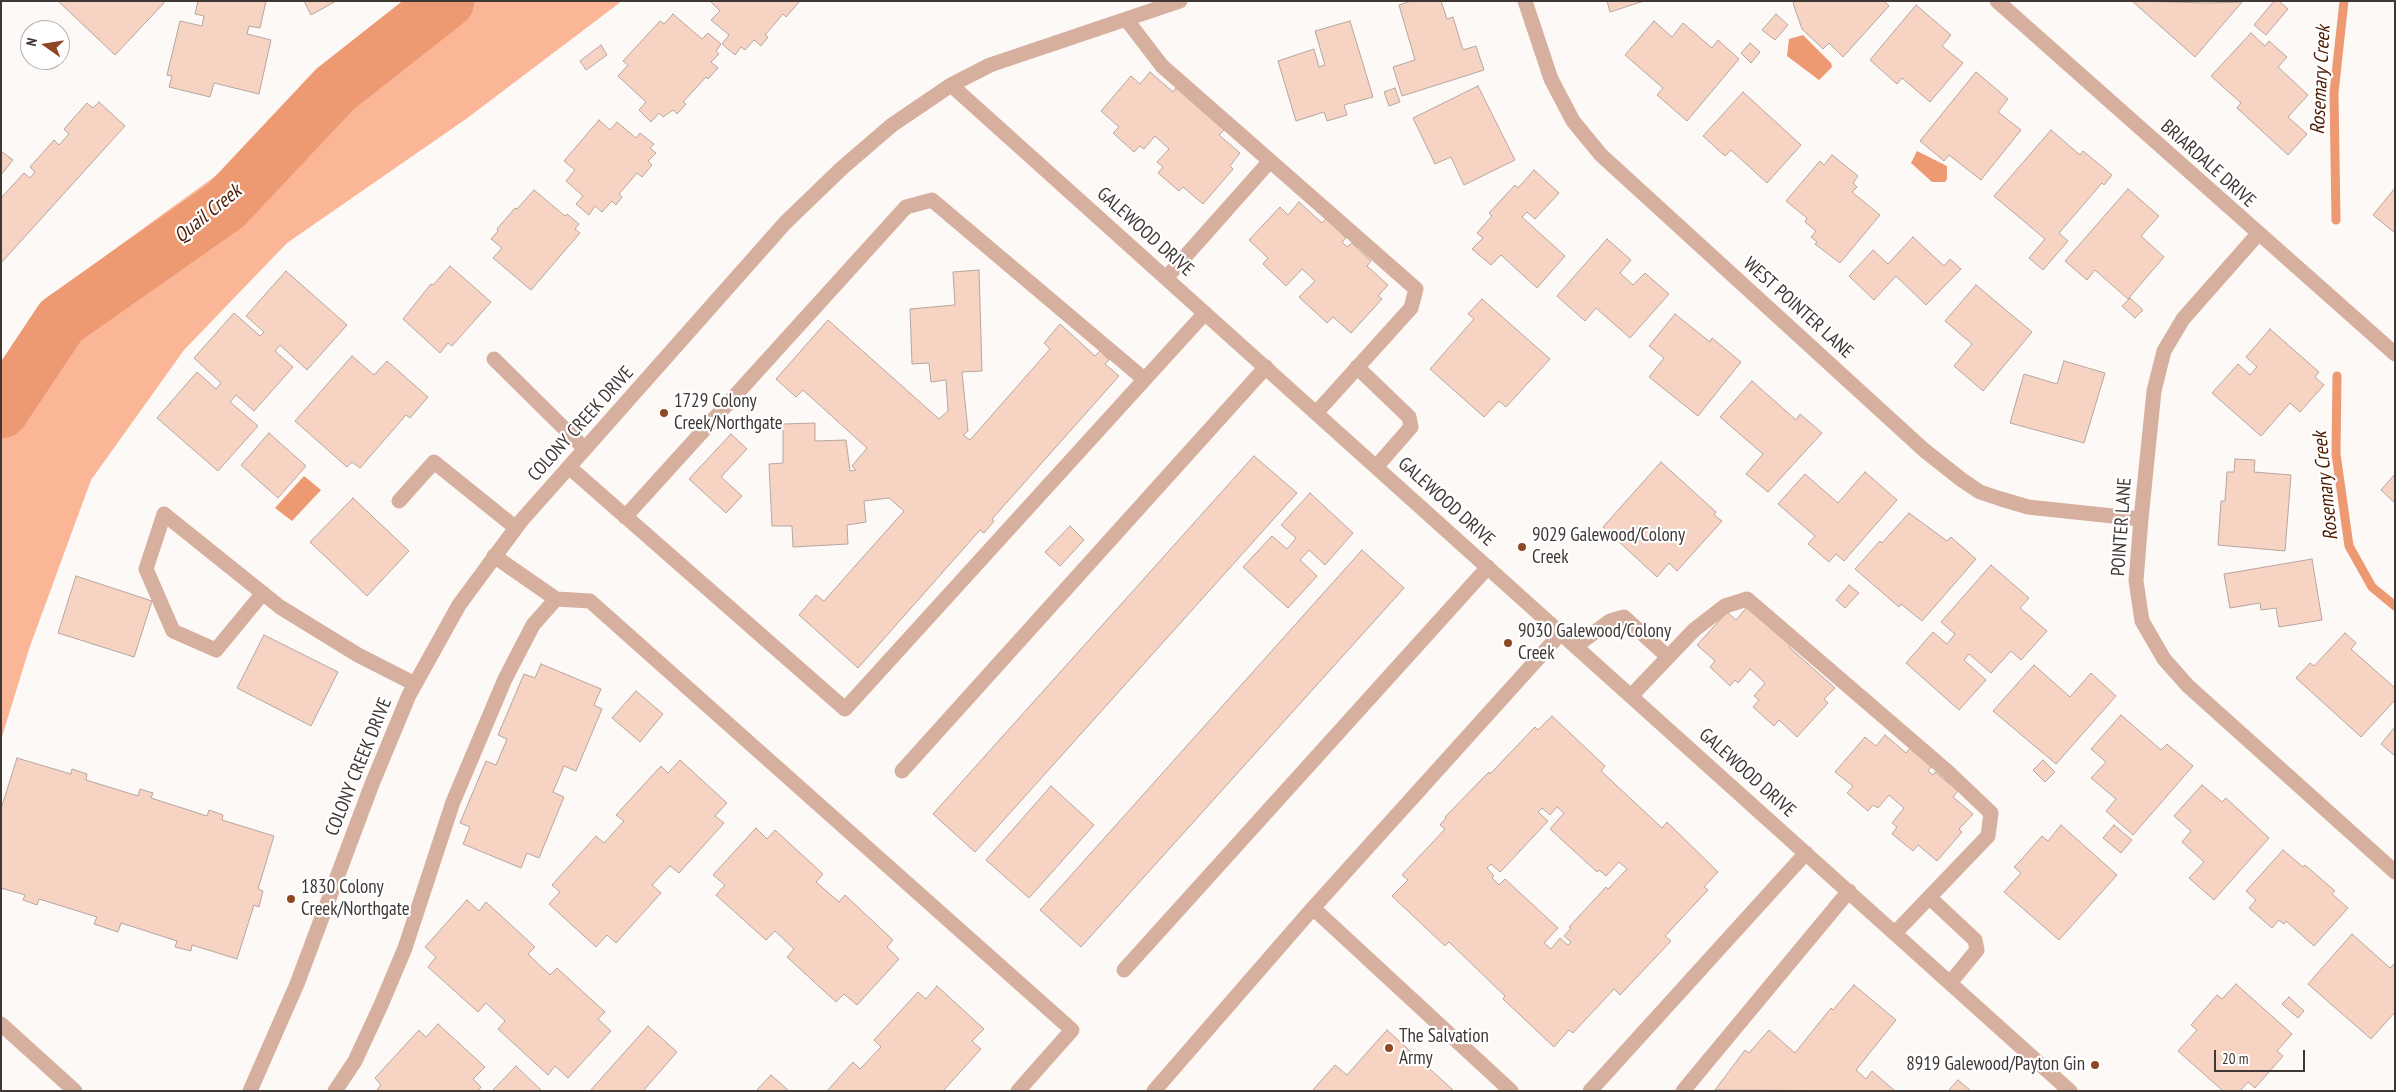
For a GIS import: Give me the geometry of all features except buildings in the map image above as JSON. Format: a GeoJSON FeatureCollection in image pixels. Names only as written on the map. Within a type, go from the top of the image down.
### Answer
{"type":"FeatureCollection","features":[{"type":"Feature","properties":{"kind":"street","name":"COLONY CREEK DRIVE"},"geometry":{"type":"LineString","coordinates":[[250,1091],[297,984],[372,784],[415,684],[459,605],[516,528],[785,223],[842,168],[892,125],[951,85],[990,65],[1180,1]]}},
{"type":"Feature","properties":{"kind":"street","name":"WEST POINTER LANE"},"geometry":{"type":"LineString","coordinates":[[1525,1],[1541,54],[1554,87],[1573,121],[1601,155],[1924,450],[1980,492],[2001,499],[2028,506],[2141,519]]}},
{"type":"Feature","properties":{"kind":"street","name":"BRIARDALE DRIVE"},"geometry":{"type":"LineString","coordinates":[[1997,1],[2395,354]]}},
{"type":"Feature","properties":{"kind":"street"},"geometry":{"type":"LineString","coordinates":[[1126,19],[1162,66],[1416,289],[1411,308],[1317,412]]}},
{"type":"Feature","properties":{"kind":"street","name":"GALEWOOD DRIVE"},"geometry":{"type":"LineString","coordinates":[[951,85],[1317,412],[2070,1091]]}},
{"type":"Feature","properties":{"kind":"street"},"geometry":{"type":"LineString","coordinates":[[1166,278],[1270,161]]}},
{"type":"Feature","properties":{"kind":"street"},"geometry":{"type":"LineString","coordinates":[[625,517],[906,207],[932,200],[1144,379]]}},
{"type":"Feature","properties":{"kind":"street","name":"POINTER LANE"},"geometry":{"type":"LineString","coordinates":[[2258,234],[2183,319],[2164,351],[2154,390],[2141,519],[2136,581],[2142,621],[2164,659],[2188,686],[2395,872]]}},
{"type":"Feature","properties":{"kind":"street"},"geometry":{"type":"LineString","coordinates":[[569,467],[845,709],[1205,313]]}},
{"type":"Feature","properties":{"kind":"street"},"geometry":{"type":"LineString","coordinates":[[494,359],[585,449]]}},
{"type":"Feature","properties":{"kind":"street"},"geometry":{"type":"LineString","coordinates":[[902,771],[1266,367]]}},
{"type":"Feature","properties":{"kind":"street"},"geometry":{"type":"LineString","coordinates":[[1357,367],[1409,417],[1411,427],[1377,466]]}},
{"type":"Feature","properties":{"kind":"street"},"geometry":{"type":"LineString","coordinates":[[399,501],[434,462],[516,528]]}},
{"type":"Feature","properties":{"kind":"street"},"geometry":{"type":"LineString","coordinates":[[263,593],[216,650],[173,631],[146,569],[164,514],[256,587],[280,607],[358,655],[415,684]]}},
{"type":"Feature","properties":{"kind":"street"},"geometry":{"type":"LineString","coordinates":[[494,556],[556,599],[590,601],[1072,1030],[1018,1091]]}},
{"type":"Feature","properties":{"kind":"street"},"geometry":{"type":"LineString","coordinates":[[1124,970],[1488,567]]}},
{"type":"Feature","properties":{"kind":"street"},"geometry":{"type":"LineString","coordinates":[[335,1091],[355,1061],[405,948],[453,802],[505,679],[533,625],[556,599]]}},
{"type":"Feature","properties":{"kind":"street"},"geometry":{"type":"LineString","coordinates":[[1631,696],[1694,630],[1725,606],[1747,599],[1948,772],[1991,814],[1988,836],[1895,933]]}},
{"type":"Feature","properties":{"kind":"street"},"geometry":{"type":"LineString","coordinates":[[1576,646],[1610,620],[1624,617],[1668,657]]}},
{"type":"Feature","properties":{"kind":"street"},"geometry":{"type":"LineString","coordinates":[[1154,1091],[1313,908],[1561,633]]}},
{"type":"Feature","properties":{"kind":"street"},"geometry":{"type":"LineString","coordinates":[[1590,1091],[1806,852]]}},
{"type":"Feature","properties":{"kind":"street"},"geometry":{"type":"LineString","coordinates":[[1683,1091],[1849,892]]}},
{"type":"Feature","properties":{"kind":"street"},"geometry":{"type":"LineString","coordinates":[[1929,897],[1975,940],[1977,950],[1950,983]]}},
{"type":"Feature","properties":{"kind":"street"},"geometry":{"type":"LineString","coordinates":[[1313,908],[1511,1091]]}},
{"type":"Feature","properties":{"kind":"street"},"geometry":{"type":"LineString","coordinates":[[1,1024],[75,1091]]}},
{"type":"Feature","properties":{"kind":"shaded area"},"geometry":{"type":"Polygon","coordinates":[[[416,1],[622,1],[466,119],[287,243],[184,350],[91,480],[29,649],[1,740],[1,369],[72,280],[214,177],[416,1]]]}},
{"type":"Feature","properties":{"kind":"shaded area"},"geometry":{"type":"Polygon","coordinates":[[[1803,35],[1831,63],[1832,67],[1819,80],[1787,56],[1789,39],[1803,35]]]}},
{"type":"Feature","properties":{"kind":"shaded area"},"geometry":{"type":"Polygon","coordinates":[[[1917,151],[1947,166],[1947,179],[1945,182],[1932,182],[1911,163],[1917,151]]]}},
{"type":"Feature","properties":{"kind":"shaded area"},"geometry":{"type":"Polygon","coordinates":[[[304,476],[321,490],[292,521],[275,508],[304,476]]]}},
{"type":"Feature","properties":{"kind":"waterway","name":"Quail Creek"},"geometry":{"type":"LineString","coordinates":[[1,411],[61,321],[226,205],[335,89],[447,1]]}},
{"type":"Feature","properties":{"kind":"waterway","name":"Rosemary Creek"},"geometry":{"type":"LineString","coordinates":[[2336,220],[2334,93],[2344,1]]}},
{"type":"Feature","properties":{"kind":"waterway","name":"Rosemary Creek"},"geometry":{"type":"LineString","coordinates":[[2337,376],[2336,454],[2349,546],[2372,587],[2395,606]]}},
{"type":"Feature","properties":{"kind":"place","name":"1729 Colony Creek/Northgate"},"geometry":{"type":"Point","coordinates":[664,413]}},
{"type":"Feature","properties":{"kind":"place","name":"9029 Galewood/Colony Creek"},"geometry":{"type":"Point","coordinates":[1522,547]}},
{"type":"Feature","properties":{"kind":"place","name":"9030 Galewood/Colony Creek"},"geometry":{"type":"Point","coordinates":[1508,643]}},
{"type":"Feature","properties":{"kind":"place","name":"1830 Colony Creek/Northgate"},"geometry":{"type":"Point","coordinates":[291,899]}},
{"type":"Feature","properties":{"kind":"place","name":"The Salvation Army"},"geometry":{"type":"Point","coordinates":[1389,1048]}},
{"type":"Feature","properties":{"kind":"place","name":"8919 Galewood/Payton Gin"},"geometry":{"type":"Point","coordinates":[2095,1065]}}]}
